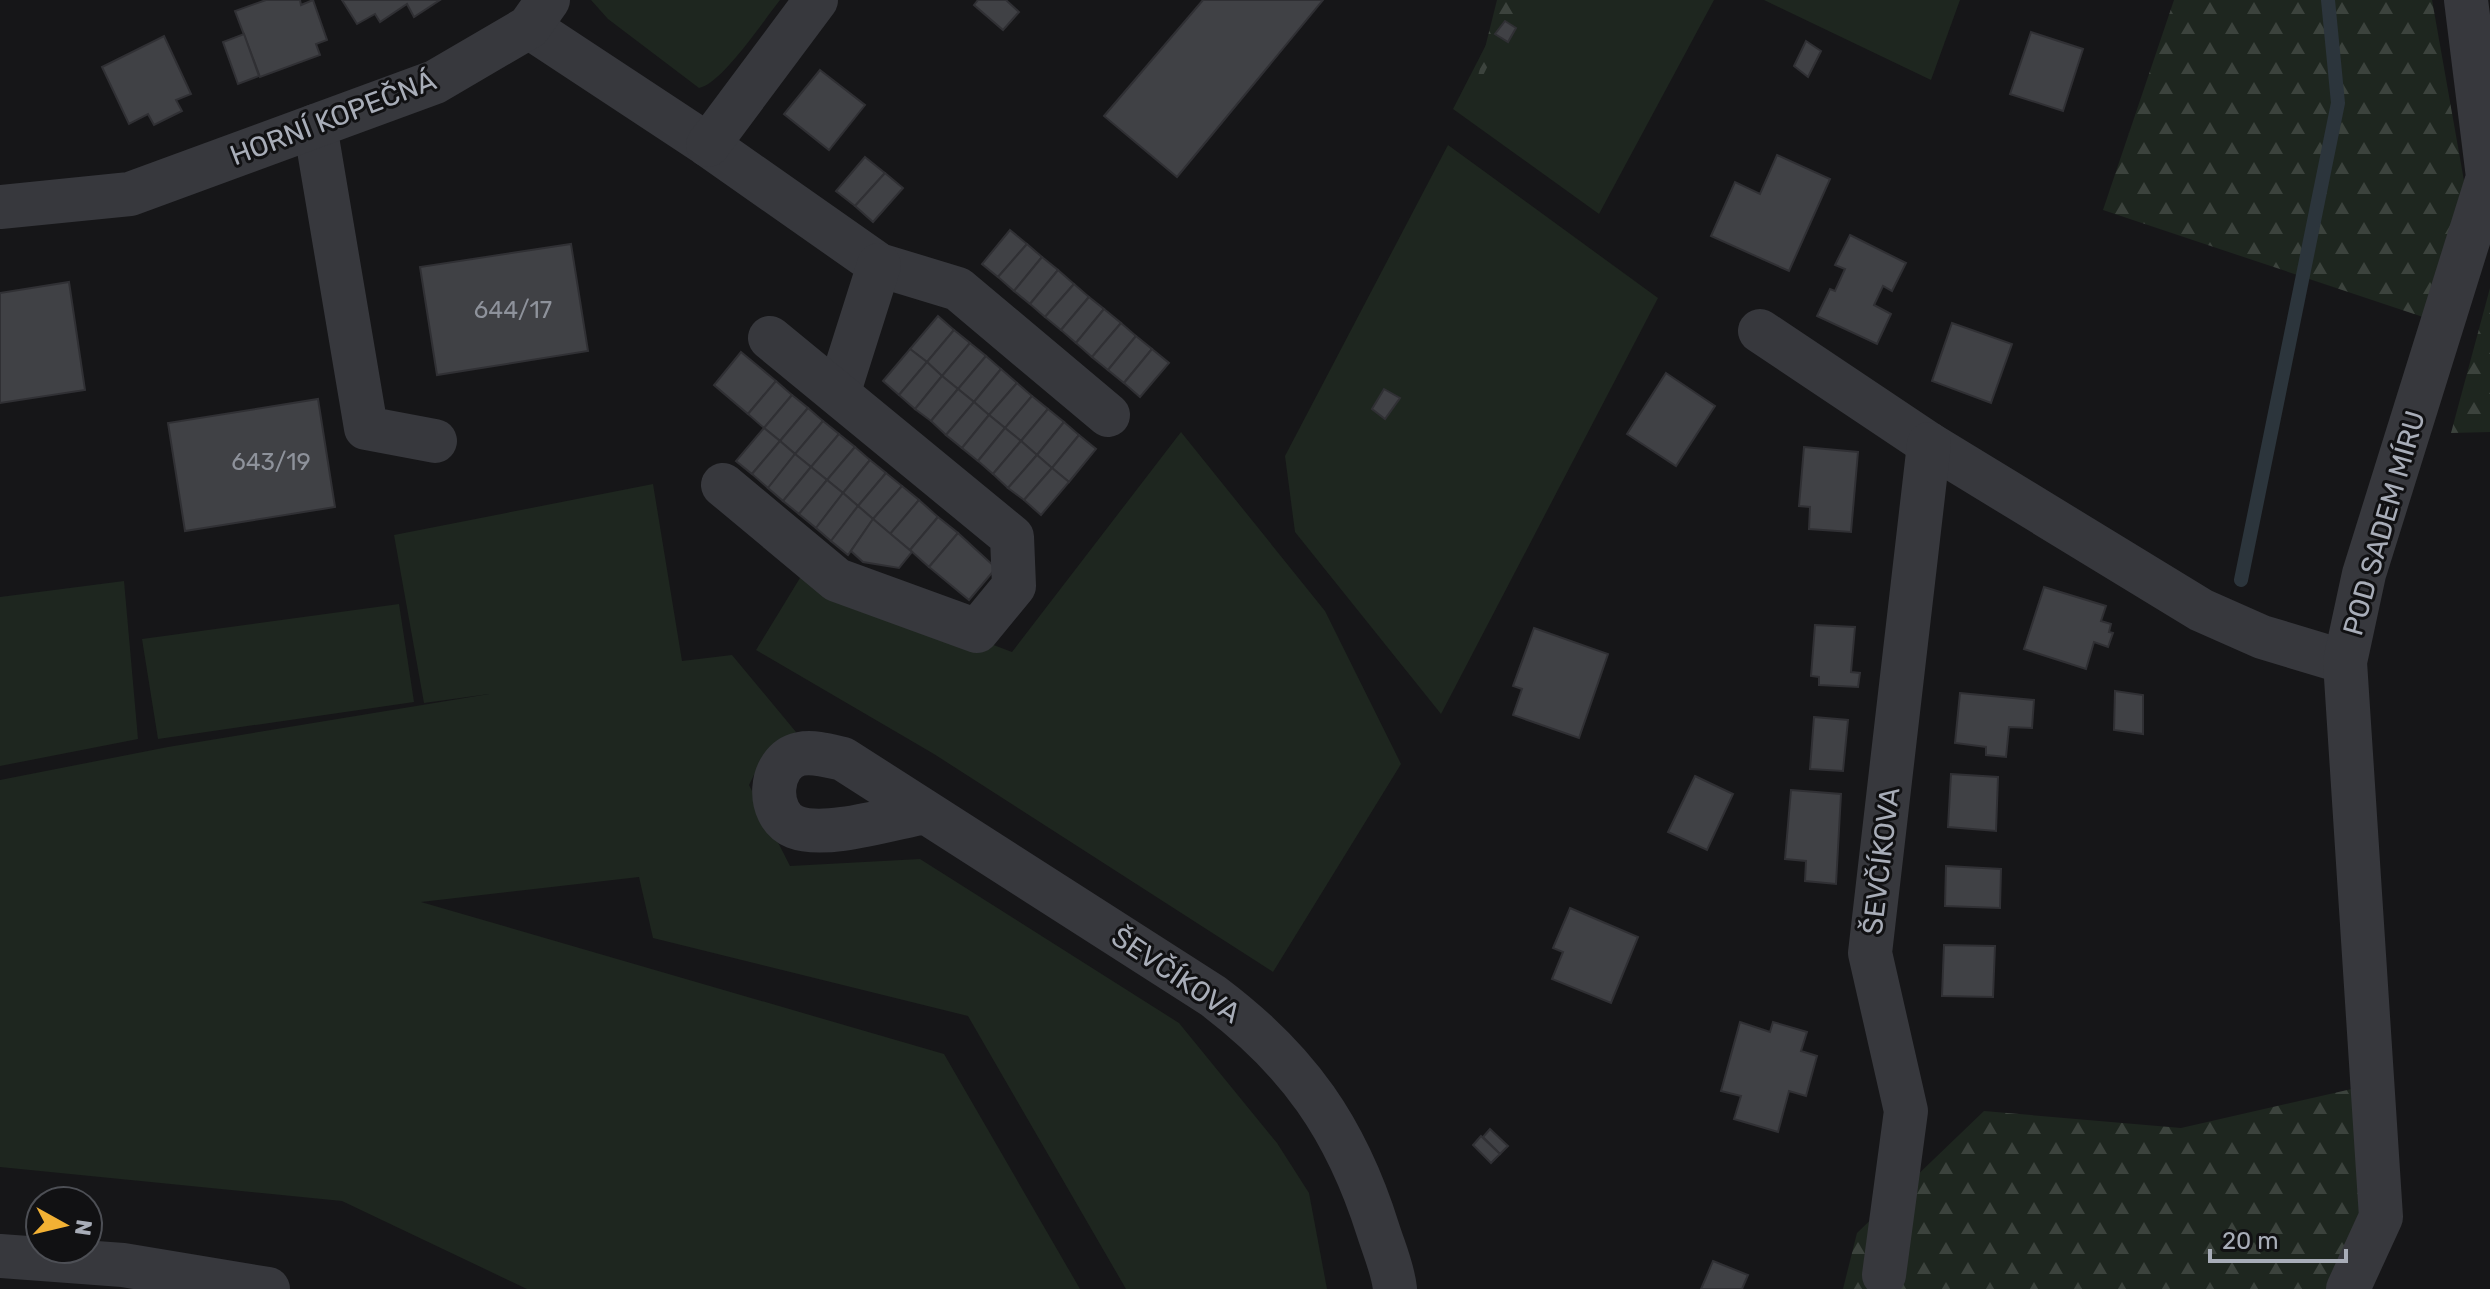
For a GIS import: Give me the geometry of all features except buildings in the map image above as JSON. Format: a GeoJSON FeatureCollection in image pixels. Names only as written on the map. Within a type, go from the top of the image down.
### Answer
{"type":"FeatureCollection","features":[{"type":"Feature","properties":{"kind":"street"},"geometry":{"type":"LineString","coordinates":[[708,145],[816,0]]}},
{"type":"Feature","properties":{"kind":"street","name":"POD SADEM MÍRU"},"geometry":{"type":"LineString","coordinates":[[2348,1289],[2381,1217],[2345,662],[2364,574],[2488,177],[2466,0]]}},
{"type":"Feature","properties":{"kind":"street","name":"HORNÍ KOPEČNÁ"},"geometry":{"type":"LineString","coordinates":[[0,207],[130,194],[435,82],[538,14],[708,145],[879,265],[958,289],[1108,415]]}},
{"type":"Feature","properties":{"kind":"street"},"geometry":{"type":"LineString","coordinates":[[315,126],[366,428],[435,441]]}},
{"type":"Feature","properties":{"kind":"street"},"geometry":{"type":"LineString","coordinates":[[839,391],[879,265]]}},
{"type":"Feature","properties":{"kind":"street"},"geometry":{"type":"LineString","coordinates":[[1760,331],[1929,444],[2201,610],[2262,637],[2345,662]]}},
{"type":"Feature","properties":{"kind":"street"},"geometry":{"type":"LineString","coordinates":[[723,485],[837,580],[977,631],[1014,586],[1012,537],[839,391],[770,338]]}},
{"type":"Feature","properties":{"kind":"street","name":"ŠEVČÍKOVA"},"geometry":{"type":"LineString","coordinates":[[1884,1275],[1906,1111],[1870,953],[1929,444]]}},
{"type":"Feature","properties":{"kind":"street","name":"ŠEVČÍKOVA"},"geometry":{"type":"LineString","coordinates":[[925,812],[818,831],[794,827],[781,816],[775,787],[776,774],[784,762],[808,753],[843,759],[1213,996],[1257,1030],[1317,1098],[1362,1181],[1395,1289]]}},
{"type":"Feature","properties":{"kind":"street"},"geometry":{"type":"LineString","coordinates":[[0,1256],[123,1265],[268,1289]]}},
{"type":"Feature","properties":{"kind":"green space"},"geometry":{"type":"Polygon","coordinates":[[[591,0],[780,0],[719,76],[699,88],[608,19],[591,0]]]}},
{"type":"Feature","properties":{"kind":"green space"},"geometry":{"type":"Polygon","coordinates":[[[1497,0],[1520,0],[1473,96],[1497,0]]]}},
{"type":"Feature","properties":{"kind":"green space"},"geometry":{"type":"Polygon","coordinates":[[[1509,0],[1714,0],[1599,214],[1453,109],[1509,0]]]}},
{"type":"Feature","properties":{"kind":"green space"},"geometry":{"type":"Polygon","coordinates":[[[1764,0],[1960,0],[1931,80],[1764,0]]]}},
{"type":"Feature","properties":{"kind":"green space"},"geometry":{"type":"Polygon","coordinates":[[[2174,0],[2432,0],[2464,181],[2429,319],[2103,210],[2174,0]]]}},
{"type":"Feature","properties":{"kind":"green space"},"geometry":{"type":"Polygon","coordinates":[[[1448,145],[1658,298],[1441,714],[1295,532],[1285,456],[1448,145]]]}},
{"type":"Feature","properties":{"kind":"green space"},"geometry":{"type":"Polygon","coordinates":[[[2490,288],[2490,432],[2451,433],[2490,288]]]}},
{"type":"Feature","properties":{"kind":"green space"},"geometry":{"type":"Polygon","coordinates":[[[1181,432],[1325,611],[1401,764],[1273,972],[934,754],[756,650],[803,573],[1012,652],[1181,432]]]}},
{"type":"Feature","properties":{"kind":"green space"},"geometry":{"type":"Polygon","coordinates":[[[653,484],[682,661],[732,655],[796,732],[764,755],[749,785],[790,866],[920,859],[1179,1023],[1277,1143],[1309,1193],[1327,1289],[1126,1289],[968,1016],[653,938],[639,877],[421,902],[944,1054],[1080,1289],[527,1289],[342,1201],[0,1167],[0,780],[168,747],[489,694],[424,703],[394,535],[653,484]]]}},
{"type":"Feature","properties":{"kind":"green space"},"geometry":{"type":"Polygon","coordinates":[[[124,581],[138,739],[0,766],[0,597],[124,581]]]}},
{"type":"Feature","properties":{"kind":"green space"},"geometry":{"type":"Polygon","coordinates":[[[399,604],[414,702],[158,739],[142,639],[399,604]]]}},
{"type":"Feature","properties":{"kind":"green space"},"geometry":{"type":"Polygon","coordinates":[[[2356,1088],[2365,1214],[2333,1289],[1843,1289],[1857,1233],[1984,1111],[2181,1128],[2356,1088]]]}},
{"type":"Feature","properties":{"kind":"waterway"},"geometry":{"type":"LineString","coordinates":[[2241,580],[2338,103],[2328,0]]}}]}
